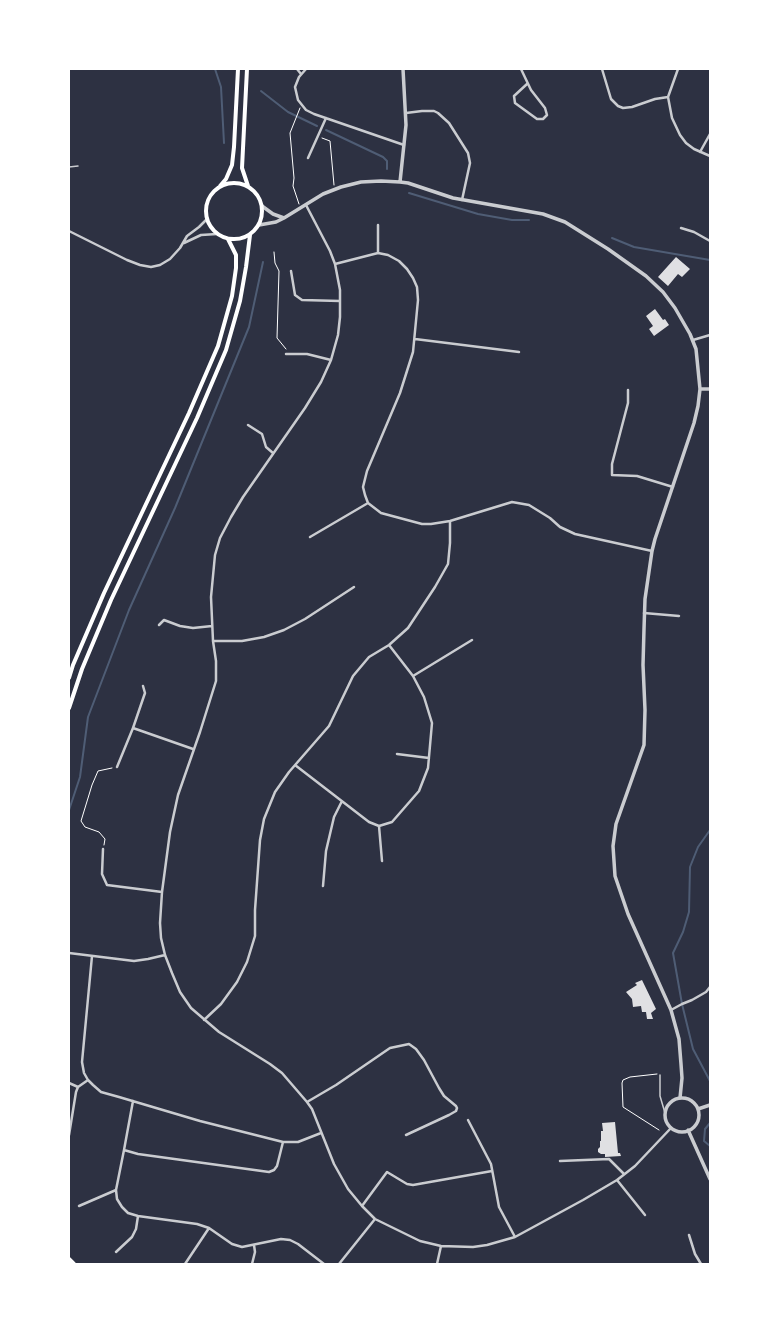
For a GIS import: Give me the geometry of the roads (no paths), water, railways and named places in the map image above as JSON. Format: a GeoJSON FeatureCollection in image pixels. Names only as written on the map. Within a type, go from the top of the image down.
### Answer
{"type":"FeatureCollection","features":[{"type":"Feature","properties":{"kind":"main road"},"geometry":{"type":"LineString","coordinates":[[217,189],[232,183],[248,186],[255,192],[262,206],[261,220],[259,226],[250,235],[243,238],[228,239],[218,234],[211,227],[207,219],[206,210],[212,195],[217,189],[226,179],[232,165],[238,69]]}},
{"type":"Feature","properties":{"kind":"main road"},"geometry":{"type":"LineString","coordinates":[[247,69],[242,168],[248,186]]}},
{"type":"Feature","properties":{"kind":"main road"},"geometry":{"type":"LineString","coordinates":[[69,708],[82,669],[111,600],[197,418],[226,350],[240,301],[250,235]]}},
{"type":"Feature","properties":{"kind":"main road"},"geometry":{"type":"LineString","coordinates":[[69,678],[73,665],[104,593],[189,413],[218,346],[232,296],[236,268],[236,255],[228,239]]}},
{"type":"Feature","properties":{"kind":"main road"},"geometry":{"type":"LineString","coordinates":[[69,1259],[74,1264]]}},
{"type":"Feature","properties":{"kind":"street"},"geometry":{"type":"LineString","coordinates":[[297,69],[301,74]]}},
{"type":"Feature","properties":{"kind":"street"},"geometry":{"type":"LineString","coordinates":[[306,69],[297,80],[295,87],[296,95],[301,105],[310,112],[404,145]]}},
{"type":"Feature","properties":{"kind":"street"},"geometry":{"type":"LineString","coordinates":[[400,182],[406,113],[402,69]]}},
{"type":"Feature","properties":{"kind":"street"},"geometry":{"type":"LineString","coordinates":[[520,69],[527,84],[545,108],[547,115],[543,119],[537,119],[515,103],[514,96],[527,84]]}},
{"type":"Feature","properties":{"kind":"street"},"geometry":{"type":"LineString","coordinates":[[602,69],[611,99],[618,106],[623,108],[668,98]]}},
{"type":"Feature","properties":{"kind":"street"},"geometry":{"type":"LineString","coordinates":[[678,69],[668,98],[672,118],[680,135],[686,143],[700,152],[710,156]]}},
{"type":"Feature","properties":{"kind":"street"},"geometry":{"type":"LineString","coordinates":[[406,113],[434,111],[449,123],[468,153],[470,163],[462,200]]}},
{"type":"Feature","properties":{"kind":"street"},"geometry":{"type":"LineString","coordinates":[[308,158],[326,118]]}},
{"type":"Feature","properties":{"kind":"street"},"geometry":{"type":"LineString","coordinates":[[700,152],[710,134]]}},
{"type":"Feature","properties":{"kind":"street"},"geometry":{"type":"LineString","coordinates":[[259,226],[276,222],[302,208],[323,194],[361,182],[400,182],[462,200],[543,214],[565,222],[590,237],[646,276],[663,292],[675,308],[693,340],[696,349],[700,389],[698,406],[694,423],[652,551],[644,613],[644,745],[616,824],[613,846],[615,876],[628,914],[671,1010],[679,1039],[682,1064],[680,1098]]}},
{"type":"Feature","properties":{"kind":"street"},"geometry":{"type":"LineString","coordinates":[[306,205],[330,251],[335,264],[340,290],[338,335],[331,360],[318,387],[243,497],[220,538],[215,555],[211,597],[216,681],[178,795],[170,832],[162,892],[160,923],[161,938],[165,954],[180,992],[191,1008],[219,1032],[282,1073],[307,1102],[312,1109],[336,1167],[348,1189],[362,1206],[375,1219],[420,1241],[441,1246],[473,1247],[494,1244],[515,1237],[617,1180],[635,1166],[671,1128]]}},
{"type":"Feature","properties":{"kind":"street"},"geometry":{"type":"LineString","coordinates":[[262,206],[273,214],[284,218]]}},
{"type":"Feature","properties":{"kind":"street"},"geometry":{"type":"LineString","coordinates":[[69,231],[127,260],[151,267],[160,265],[177,253],[187,236],[207,219]]}},
{"type":"Feature","properties":{"kind":"street"},"geometry":{"type":"LineString","coordinates":[[378,224],[378,253]]}},
{"type":"Feature","properties":{"kind":"street"},"geometry":{"type":"LineString","coordinates":[[681,228],[694,232],[710,242]]}},
{"type":"Feature","properties":{"kind":"street"},"geometry":{"type":"LineString","coordinates":[[183,243],[201,235],[218,234]]}},
{"type":"Feature","properties":{"kind":"street"},"geometry":{"type":"LineString","coordinates":[[335,264],[378,253],[388,255],[399,261],[407,269],[417,288],[418,300],[415,339],[408,372],[367,471],[363,487],[368,502],[381,514],[422,524],[434,524],[450,521],[512,502],[529,505],[550,518],[560,527],[575,534],[652,551]]}},
{"type":"Feature","properties":{"kind":"street"},"geometry":{"type":"LineString","coordinates":[[291,271],[295,295],[302,300],[340,301]]}},
{"type":"Feature","properties":{"kind":"street"},"geometry":{"type":"LineString","coordinates":[[693,340],[710,335]]}},
{"type":"Feature","properties":{"kind":"street"},"geometry":{"type":"LineString","coordinates":[[415,339],[519,352]]}},
{"type":"Feature","properties":{"kind":"street"},"geometry":{"type":"LineString","coordinates":[[286,354],[307,354],[331,360]]}},
{"type":"Feature","properties":{"kind":"street"},"geometry":{"type":"LineString","coordinates":[[700,389],[710,389]]}},
{"type":"Feature","properties":{"kind":"street"},"geometry":{"type":"LineString","coordinates":[[628,390],[628,404],[612,464],[612,475],[637,476],[673,487]]}},
{"type":"Feature","properties":{"kind":"street"},"geometry":{"type":"LineString","coordinates":[[248,425],[262,434],[266,447],[273,453]]}},
{"type":"Feature","properties":{"kind":"street"},"geometry":{"type":"LineString","coordinates":[[310,537],[368,502]]}},
{"type":"Feature","properties":{"kind":"street"},"geometry":{"type":"LineString","coordinates":[[204,1020],[224,1000],[237,982],[247,962],[255,936],[255,910],[259,851],[264,819],[275,792],[295,765],[329,726],[353,676],[369,657],[389,645],[408,628],[448,564],[450,521]]}},
{"type":"Feature","properties":{"kind":"street"},"geometry":{"type":"LineString","coordinates":[[213,641],[242,641],[264,637],[284,630],[305,619],[354,587]]}},
{"type":"Feature","properties":{"kind":"street"},"geometry":{"type":"LineString","coordinates":[[644,613],[680,616]]}},
{"type":"Feature","properties":{"kind":"street"},"geometry":{"type":"LineString","coordinates":[[159,625],[164,620],[180,626],[193,628],[212,626]]}},
{"type":"Feature","properties":{"kind":"street"},"geometry":{"type":"LineString","coordinates":[[413,676],[472,640]]}},
{"type":"Feature","properties":{"kind":"street"},"geometry":{"type":"LineString","coordinates":[[295,765],[369,822],[380,826],[392,822],[419,791],[428,768],[432,723],[424,697],[413,676],[389,645]]}},
{"type":"Feature","properties":{"kind":"street"},"geometry":{"type":"LineString","coordinates":[[117,767],[145,693],[143,686]]}},
{"type":"Feature","properties":{"kind":"street"},"geometry":{"type":"LineString","coordinates":[[132,728],[193,749]]}},
{"type":"Feature","properties":{"kind":"street"},"geometry":{"type":"LineString","coordinates":[[397,754],[429,758]]}},
{"type":"Feature","properties":{"kind":"street"},"geometry":{"type":"LineString","coordinates":[[323,886],[326,851],[334,818],[342,801]]}},
{"type":"Feature","properties":{"kind":"street"},"geometry":{"type":"LineString","coordinates":[[380,826],[382,861]]}},
{"type":"Feature","properties":{"kind":"street"},"geometry":{"type":"LineString","coordinates":[[103,849],[102,874],[107,885],[162,892]]}},
{"type":"Feature","properties":{"kind":"street"},"geometry":{"type":"LineString","coordinates":[[69,952],[134,960],[148,959],[165,954]]}},
{"type":"Feature","properties":{"kind":"street"},"geometry":{"type":"LineString","coordinates":[[92,956],[82,1062],[84,1073],[88,1080],[102,1092],[200,1121],[283,1142],[298,1142],[321,1133]]}},
{"type":"Feature","properties":{"kind":"street"},"geometry":{"type":"LineString","coordinates":[[671,1010],[706,992],[710,987]]}},
{"type":"Feature","properties":{"kind":"street"},"geometry":{"type":"LineString","coordinates":[[307,1102],[336,1085],[390,1048],[409,1044],[416,1049],[424,1060],[444,1096],[456,1106],[456,1111],[406,1135]]}},
{"type":"Feature","properties":{"kind":"street"},"geometry":{"type":"LineString","coordinates":[[69,1135],[76,1092],[78,1087],[88,1080]]}},
{"type":"Feature","properties":{"kind":"street"},"geometry":{"type":"LineString","coordinates":[[69,1083],[78,1087]]}},
{"type":"Feature","properties":{"kind":"street"},"geometry":{"type":"LineString","coordinates":[[680,1098],[689,1099],[698,1109],[697,1122],[692,1128],[682,1132],[671,1128],[667,1124],[665,1118],[665,1113],[670,1102],[680,1098]]}},
{"type":"Feature","properties":{"kind":"street"},"geometry":{"type":"LineString","coordinates":[[133,1101],[116,1190],[122,1207],[128,1213],[138,1216],[197,1224],[209,1228],[232,1244],[242,1247],[254,1246],[282,1239],[290,1240],[298,1244],[324,1264]]}},
{"type":"Feature","properties":{"kind":"street"},"geometry":{"type":"LineString","coordinates":[[698,1109],[710,1105]]}},
{"type":"Feature","properties":{"kind":"street"},"geometry":{"type":"LineString","coordinates":[[468,1120],[491,1164],[499,1207],[515,1237]]}},
{"type":"Feature","properties":{"kind":"street"},"geometry":{"type":"LineString","coordinates":[[688,1130],[710,1179]]}},
{"type":"Feature","properties":{"kind":"street"},"geometry":{"type":"LineString","coordinates":[[124,1150],[138,1154],[268,1172],[274,1170],[278,1166],[283,1142]]}},
{"type":"Feature","properties":{"kind":"street"},"geometry":{"type":"LineString","coordinates":[[560,1161],[609,1159],[624,1174]]}},
{"type":"Feature","properties":{"kind":"street"},"geometry":{"type":"LineString","coordinates":[[362,1206],[388,1172],[405,1183],[414,1186],[492,1171]]}},
{"type":"Feature","properties":{"kind":"street"},"geometry":{"type":"LineString","coordinates":[[617,1180],[645,1215]]}},
{"type":"Feature","properties":{"kind":"street"},"geometry":{"type":"LineString","coordinates":[[79,1206],[116,1190]]}},
{"type":"Feature","properties":{"kind":"street"},"geometry":{"type":"LineString","coordinates":[[116,1252],[132,1238],[136,1228],[138,1216]]}},
{"type":"Feature","properties":{"kind":"street"},"geometry":{"type":"LineString","coordinates":[[339,1264],[375,1219]]}},
{"type":"Feature","properties":{"kind":"street"},"geometry":{"type":"LineString","coordinates":[[185,1264],[209,1228]]}},
{"type":"Feature","properties":{"kind":"street"},"geometry":{"type":"LineString","coordinates":[[689,1234],[695,1254],[700,1264]]}},
{"type":"Feature","properties":{"kind":"street"},"geometry":{"type":"LineString","coordinates":[[252,1264],[255,1252],[254,1246]]}},
{"type":"Feature","properties":{"kind":"street"},"geometry":{"type":"LineString","coordinates":[[437,1264],[441,1246]]}},
{"type":"Feature","properties":{"kind":"lane"},"geometry":{"type":"LineString","coordinates":[[69,166],[78,166]]}},
{"type":"Feature","properties":{"kind":"lane"},"geometry":{"type":"LineString","coordinates":[[660,1075],[660,1096],[665,1113]]}},
{"type":"Feature","properties":{"kind":"waterway"},"geometry":{"type":"LineString","coordinates":[[215,69],[221,87],[224,143]]}},
{"type":"Feature","properties":{"kind":"waterway"},"geometry":{"type":"LineString","coordinates":[[261,91],[288,112],[317,126]]}},
{"type":"Feature","properties":{"kind":"waterway"},"geometry":{"type":"LineString","coordinates":[[326,130],[383,157],[387,161],[387,169]]}},
{"type":"Feature","properties":{"kind":"waterway"},"geometry":{"type":"LineString","coordinates":[[409,193],[478,214],[512,220],[529,220]]}},
{"type":"Feature","properties":{"kind":"waterway"},"geometry":{"type":"LineString","coordinates":[[612,238],[634,247],[710,260]]}},
{"type":"Feature","properties":{"kind":"waterway"},"geometry":{"type":"LineString","coordinates":[[69,810],[80,777],[88,717],[129,610],[175,508],[249,327],[263,262]]}},
{"type":"Feature","properties":{"kind":"waterway"},"geometry":{"type":"LineString","coordinates":[[710,830],[698,847],[690,867],[689,912],[683,932],[673,953],[682,1004],[693,1049],[710,1081]]}},
{"type":"Feature","properties":{"kind":"waterway"},"geometry":{"type":"LineString","coordinates":[[710,1123],[705,1129],[704,1141],[710,1146]]}}]}
